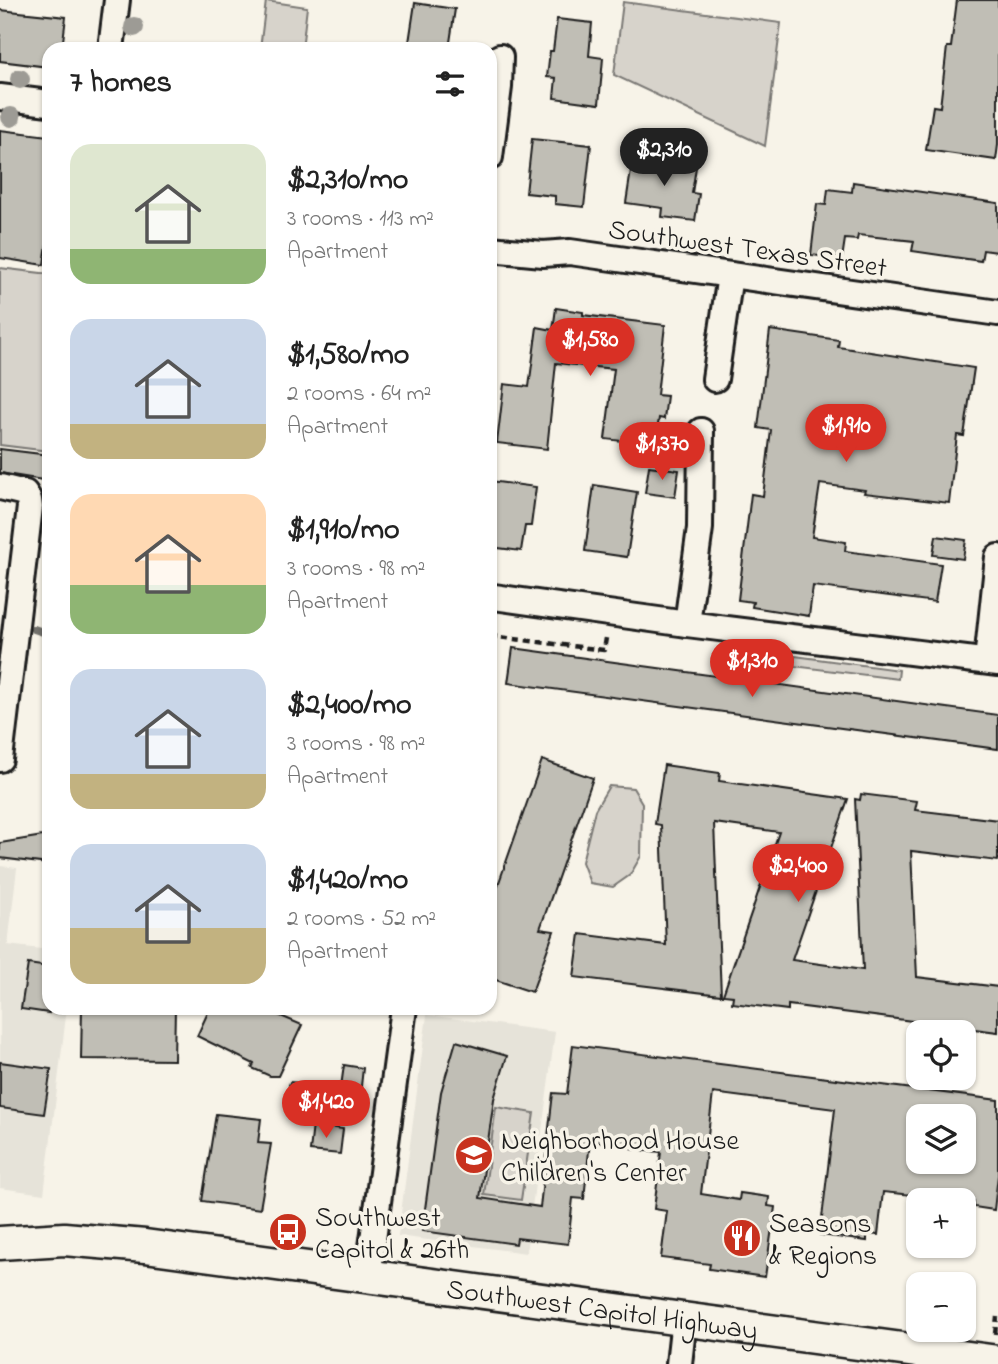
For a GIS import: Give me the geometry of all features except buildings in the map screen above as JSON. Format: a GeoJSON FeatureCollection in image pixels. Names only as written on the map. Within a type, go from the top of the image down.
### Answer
{"type":"FeatureCollection","features":[{"type":"Feature","properties":{"kind":"main road","name":"Southwest Capitol Highway"},"geometry":{"type":"LineString","coordinates":[[0,1243],[64,1239],[145,1246],[998,1362]]}},
{"type":"Feature","properties":{"kind":"street"},"geometry":{"type":"LineString","coordinates":[[112,42],[117,0]]}},
{"type":"Feature","properties":{"kind":"street"},"geometry":{"type":"LineString","coordinates":[[497,103],[500,57]]}},
{"type":"Feature","properties":{"kind":"street"},"geometry":{"type":"LineString","coordinates":[[0,97],[42,102]]}},
{"type":"Feature","properties":{"kind":"street","name":"Southwest Texas Street"},"geometry":{"type":"LineString","coordinates":[[497,250],[543,254],[570,252],[998,313]]}},
{"type":"Feature","properties":{"kind":"street"},"geometry":{"type":"LineString","coordinates":[[715,379],[730,275]]}},
{"type":"Feature","properties":{"kind":"street"},"geometry":{"type":"LineString","coordinates":[[687,624],[700,528],[701,431]]}},
{"type":"Feature","properties":{"kind":"street"},"geometry":{"type":"LineString","coordinates":[[0,487],[25,493],[30,507],[0,759]]}},
{"type":"Feature","properties":{"kind":"street"},"geometry":{"type":"LineString","coordinates":[[497,597],[993,662],[998,557]]}},
{"type":"Feature","properties":{"kind":"street"},"geometry":{"type":"LineString","coordinates":[[368,1277],[403,1015]]}},
{"type":"Feature","properties":{"kind":"street"},"geometry":{"type":"LineString","coordinates":[[679,1364],[684,1319]]}},
{"type":"Feature","properties":{"kind":"path"},"geometry":{"type":"LineString","coordinates":[[497,637],[604,650]]}},
{"type":"Feature","properties":{"kind":"shaded area"},"geometry":{"type":"Polygon","coordinates":[[[266,1],[307,7],[303,42],[261,42],[266,1]]]}},
{"type":"Feature","properties":{"kind":"shaded area"},"geometry":{"type":"Polygon","coordinates":[[[623,2],[781,23],[765,146],[614,75],[623,2]]]}},
{"type":"Feature","properties":{"kind":"shaded area"},"geometry":{"type":"Polygon","coordinates":[[[0,268],[42,273],[42,450],[0,445],[0,268]]]}},
{"type":"Feature","properties":{"kind":"shaded area"},"geometry":{"type":"Polygon","coordinates":[[[795,656],[899,670],[898,679],[793,666],[795,656]]]}},
{"type":"Feature","properties":{"kind":"shaded area"},"geometry":{"type":"Polygon","coordinates":[[[609,786],[633,788],[642,803],[641,856],[630,875],[613,887],[590,883],[582,862],[595,810],[609,786]]]}},
{"type":"Feature","properties":{"kind":"shaded area"},"geometry":{"type":"Polygon","coordinates":[[[0,866],[17,868],[8,945],[42,949],[42,1015],[66,1015],[44,1194],[0,1188],[0,866]]]}},
{"type":"Feature","properties":{"kind":"shaded area","name":"Neighborhood House Children's Center"},"geometry":{"type":"Polygon","coordinates":[[[427,1015],[555,1032],[526,1253],[398,1236],[427,1015]]]}},
{"type":"Feature","properties":{"kind":"shaded area"},"geometry":{"type":"Polygon","coordinates":[[[496,1107],[534,1113],[521,1200],[484,1195],[496,1107]]]}},
{"type":"Feature","properties":{"kind":"waterway"},"geometry":{"type":"LineString","coordinates":[[34,629],[42,632]]}},
{"type":"Feature","properties":{"kind":"place","name":"Neighborhood House Children's Center"},"geometry":{"type":"Point","coordinates":[474,1155]}},
{"type":"Feature","properties":{"kind":"place","name":"Southwest Capitol & 26th"},"geometry":{"type":"Point","coordinates":[288,1232]}},
{"type":"Feature","properties":{"kind":"place","name":"Seasons & Regions"},"geometry":{"type":"Point","coordinates":[742,1238]}}]}
